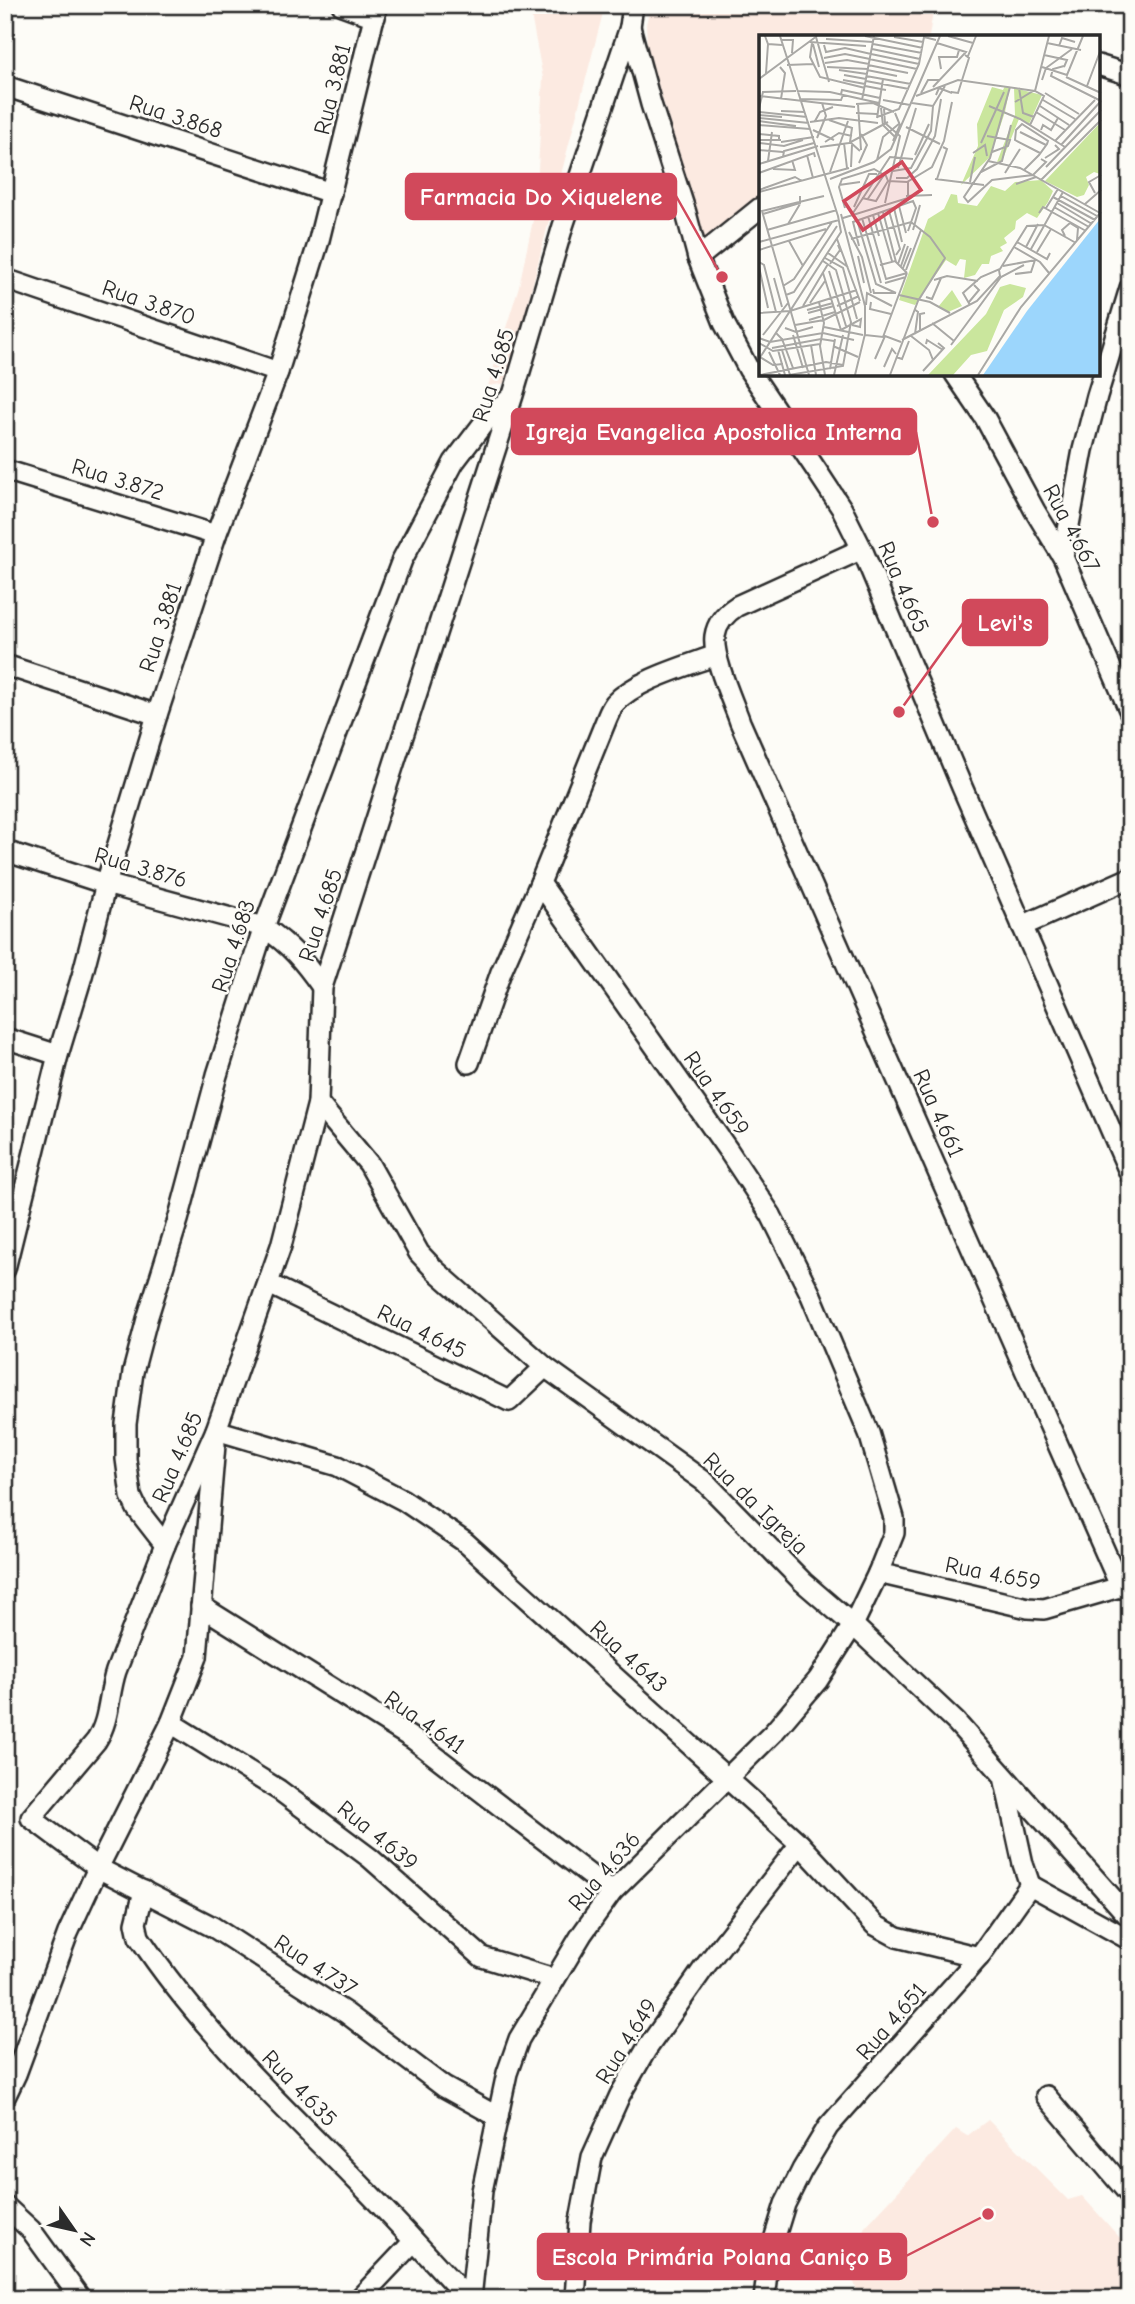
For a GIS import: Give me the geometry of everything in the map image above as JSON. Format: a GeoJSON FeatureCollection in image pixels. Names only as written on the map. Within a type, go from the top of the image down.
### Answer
{"type":"FeatureCollection","features":[{"type":"Feature","properties":{"kind":"street"},"geometry":{"type":"LineString","coordinates":[[342,5],[376,11]]}},
{"type":"Feature","properties":{"kind":"street","name":"Rua 4.685"},"geometry":{"type":"LineString","coordinates":[[31,1818],[104,1730],[112,1683],[165,1545],[216,1430],[269,1284],[318,1103],[322,986],[630,27],[633,5]]}},
{"type":"Feature","properties":{"kind":"street","name":"Rua 3.881"},"geometry":{"type":"LineString","coordinates":[[5,1269],[10,1230],[106,884],[157,715],[216,536],[278,372],[318,244],[376,11]]}},
{"type":"Feature","properties":{"kind":"street","name":"Rua 4.665"},"geometry":{"type":"LineString","coordinates":[[630,27],[698,258],[724,323],[748,370],[824,481],[862,549],[1021,926],[1130,1174]]}},
{"type":"Feature","properties":{"kind":"street"},"geometry":{"type":"LineString","coordinates":[[1100,66],[1130,75]]}},
{"type":"Feature","properties":{"kind":"street","name":"Rua 3.868"},"geometry":{"type":"LineString","coordinates":[[5,86],[331,193]]}},
{"type":"Feature","properties":{"kind":"street"},"geometry":{"type":"LineString","coordinates":[[698,258],[759,210]]}},
{"type":"Feature","properties":{"kind":"street","name":"Rua 3.870"},"geometry":{"type":"LineString","coordinates":[[5,279],[278,372]]}},
{"type":"Feature","properties":{"kind":"street"},"geometry":{"type":"LineString","coordinates":[[1063,557],[1083,450],[1130,288]]}},
{"type":"Feature","properties":{"kind":"street","name":"Rua 4.667"},"geometry":{"type":"LineString","coordinates":[[956,376],[985,418],[1063,557],[1123,678],[1130,712]]}},
{"type":"Feature","properties":{"kind":"street","name":"Rua 4.683"},"geometry":{"type":"LineString","coordinates":[[165,1545],[136,1509],[131,1496],[126,1458],[126,1424],[133,1372],[147,1318],[178,1220],[217,1074],[264,927],[402,560],[454,462],[483,424],[513,394]]}},
{"type":"Feature","properties":{"kind":"street","name":"Rua 3.872"},"geometry":{"type":"LineString","coordinates":[[5,470],[216,536]]}},
{"type":"Feature","properties":{"kind":"street"},"geometry":{"type":"LineString","coordinates":[[469,1063],[501,972],[615,704],[628,692],[716,655],[715,637],[720,622],[737,606],[862,549]]}},
{"type":"Feature","properties":{"kind":"street","name":"Rua 4.661"},"geometry":{"type":"LineString","coordinates":[[716,655],[740,722],[1125,1586]]}},
{"type":"Feature","properties":{"kind":"street"},"geometry":{"type":"LineString","coordinates":[[5,665],[157,715]]}},
{"type":"Feature","properties":{"kind":"street","name":"Rua 3.876"},"geometry":{"type":"LineString","coordinates":[[5,852],[106,884],[264,927]]}},
{"type":"Feature","properties":{"kind":"street"},"geometry":{"type":"LineString","coordinates":[[1021,926],[1130,878]]}},
{"type":"Feature","properties":{"kind":"street","name":"Rua 4.659"},"geometry":{"type":"LineString","coordinates":[[540,883],[771,1215],[810,1293],[869,1433],[894,1518],[894,1533],[878,1573],[1028,1608],[1044,1609],[1125,1586]]}},
{"type":"Feature","properties":{"kind":"street"},"geometry":{"type":"LineString","coordinates":[[264,927],[298,954],[322,986]]}},
{"type":"Feature","properties":{"kind":"street"},"geometry":{"type":"LineString","coordinates":[[5,1038],[58,1055]]}},
{"type":"Feature","properties":{"kind":"street","name":"Rua da Igreja"},"geometry":{"type":"LineString","coordinates":[[318,1103],[369,1164],[419,1253],[435,1270],[545,1367],[721,1496],[803,1582],[956,1722],[1130,1918]]}},
{"type":"Feature","properties":{"kind":"street","name":"Rua 4.645"},"geometry":{"type":"LineString","coordinates":[[269,1284],[509,1401],[545,1367]]}},
{"type":"Feature","properties":{"kind":"street"},"geometry":{"type":"LineString","coordinates":[[5,2097],[68,1933],[171,1723],[197,1657],[216,1430]]}},
{"type":"Feature","properties":{"kind":"street","name":"Rua 4.643"},"geometry":{"type":"LineString","coordinates":[[216,1430],[338,1466],[403,1500],[465,1542],[800,1844],[874,1924],[897,1937],[979,1957]]}},
{"type":"Feature","properties":{"kind":"street","name":"Rua 4.636"},"geometry":{"type":"LineString","coordinates":[[470,2299],[482,2191],[507,2073],[519,2039],[554,1979],[612,1892],[774,1733],[818,1680],[853,1626],[878,1573]]}},
{"type":"Feature","properties":{"kind":"street","name":"Rua 4.641"},"geometry":{"type":"LineString","coordinates":[[201,1606],[412,1740],[612,1892]]}},
{"type":"Feature","properties":{"kind":"street","name":"Rua 4.639"},"geometry":{"type":"LineString","coordinates":[[171,1723],[279,1790],[370,1857],[482,1957],[554,1979]]}},
{"type":"Feature","properties":{"kind":"street"},"geometry":{"type":"LineString","coordinates":[[1004,1777],[1030,1885],[1130,1940]]}},
{"type":"Feature","properties":{"kind":"street","name":"Rua 4.737"},"geometry":{"type":"LineString","coordinates":[[31,1818],[98,1868],[212,1927],[346,2013],[444,2087],[498,2117]]}},
{"type":"Feature","properties":{"kind":"street","name":"Rua 4.649"},"geometry":{"type":"LineString","coordinates":[[575,2299],[580,2221],[592,2157],[620,2095],[646,2050],[698,1976],[800,1844]]}},
{"type":"Feature","properties":{"kind":"street","name":"Rua 4.651"},"geometry":{"type":"LineString","coordinates":[[764,2299],[769,2256],[785,2204],[828,2127],[979,1957],[1030,1885]]}},
{"type":"Feature","properties":{"kind":"street","name":"Rua 4.635"},"geometry":{"type":"LineString","coordinates":[[144,1891],[136,1923],[139,1937],[199,2017],[283,2109],[470,2299]]}},
{"type":"Feature","properties":{"kind":"street"},"geometry":{"type":"LineString","coordinates":[[1046,2095],[1130,2195]]}},
{"type":"Feature","properties":{"kind":"street"},"geometry":{"type":"LineString","coordinates":[[5,2206],[30,2230],[81,2299]]}},
{"type":"Feature","properties":{"kind":"street"},"geometry":{"type":"LineString","coordinates":[[359,2299],[414,2241]]}},
{"type":"Feature","properties":{"kind":"shaded area"},"geometry":{"type":"Polygon","coordinates":[[[529,5],[605,5],[507,383],[488,386],[519,286],[536,206],[543,78],[529,5]]]}},
{"type":"Feature","properties":{"kind":"shaded area"},"geometry":{"type":"Polygon","coordinates":[[[651,5],[934,5],[929,35],[759,35],[759,201],[708,249],[647,49],[646,24],[651,5]]]}},
{"type":"Feature","properties":{"kind":"shaded area"},"geometry":{"type":"Polygon","coordinates":[[[988,2120],[1068,2200],[1082,2196],[1130,2249],[1130,2299],[860,2299],[852,2277],[864,2228],[956,2129],[967,2136],[988,2120]]]}},
{"type":"Feature","properties":{"kind":"place","name":"Farmacia Do Xiquelene"},"geometry":{"type":"Point","coordinates":[722,277]}},
{"type":"Feature","properties":{"kind":"place","name":"Igreja Evangelica Apostolica Interna"},"geometry":{"type":"Point","coordinates":[933,522]}},
{"type":"Feature","properties":{"kind":"place","name":"Levi's"},"geometry":{"type":"Point","coordinates":[899,712]}},
{"type":"Feature","properties":{"kind":"place","name":"Escola Primária Polana Caniço B"},"geometry":{"type":"Point","coordinates":[988,2214]}}]}
